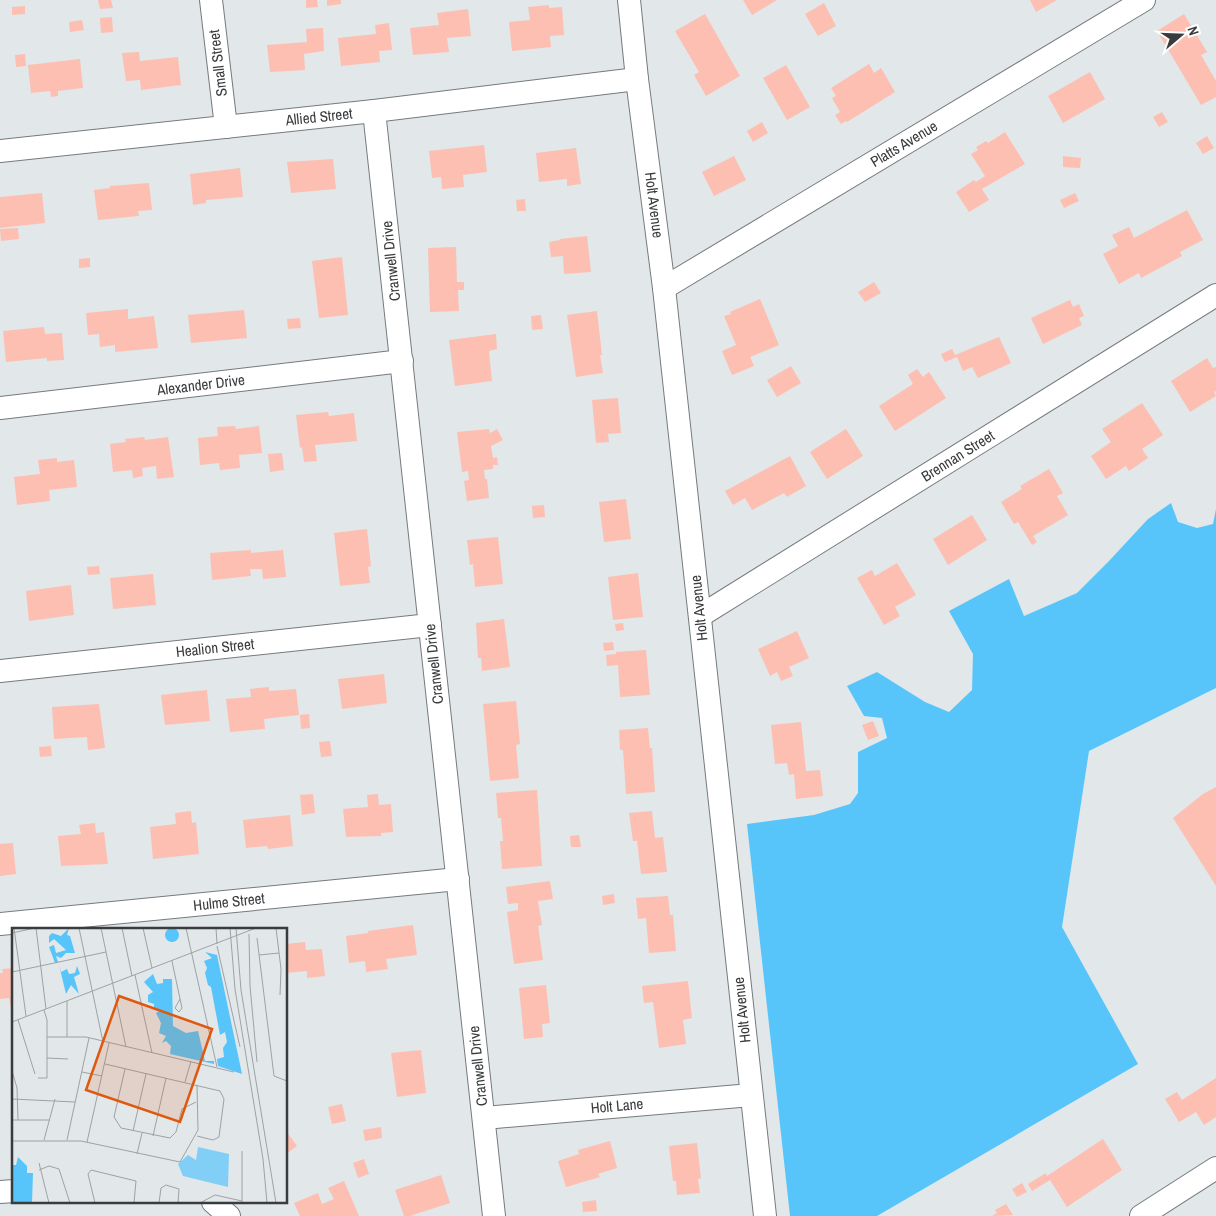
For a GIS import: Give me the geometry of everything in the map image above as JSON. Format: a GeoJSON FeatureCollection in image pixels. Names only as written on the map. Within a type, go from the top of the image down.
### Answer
{"type":"FeatureCollection","features":[{"type":"Feature","properties":{"kind":"street","name":"Small Street"},"geometry":{"type":"LineString","coordinates":[[211,0],[226,127]]}},
{"type":"Feature","properties":{"kind":"street","name":"Holt Avenue"},"geometry":{"type":"LineString","coordinates":[[629,0],[637,79],[664,288],[764,1216]]}},
{"type":"Feature","properties":{"kind":"street","name":"Platts Avenue"},"geometry":{"type":"LineString","coordinates":[[664,288],[1144,0]]}},
{"type":"Feature","properties":{"kind":"street","name":"Allied Street"},"geometry":{"type":"LineString","coordinates":[[0,151],[374,111],[637,79]]}},
{"type":"Feature","properties":{"kind":"street","name":"Cranwell Drive"},"geometry":{"type":"LineString","coordinates":[[374,111],[494,1216]]}},
{"type":"Feature","properties":{"kind":"street","name":"Brennan Street"},"geometry":{"type":"LineString","coordinates":[[700,616],[1216,295]]}},
{"type":"Feature","properties":{"kind":"street","name":"Alexander Drive"},"geometry":{"type":"LineString","coordinates":[[0,408],[402,361]]}},
{"type":"Feature","properties":{"kind":"street","name":"Healion Street"},"geometry":{"type":"LineString","coordinates":[[0,671],[430,625]]}},
{"type":"Feature","properties":{"kind":"street","name":"Hulme Street"},"geometry":{"type":"LineString","coordinates":[[0,924],[458,879]]}},
{"type":"Feature","properties":{"kind":"street","name":"Holt Lane"},"geometry":{"type":"LineString","coordinates":[[484,1118],[751,1095]]}},
{"type":"Feature","properties":{"kind":"street"},"geometry":{"type":"LineString","coordinates":[[1141,1216],[1216,1168]]}},
{"type":"Feature","properties":{"kind":"street"},"geometry":{"type":"LineString","coordinates":[[216,1204],[229,1216]]}},
{"type":"Feature","properties":{"kind":"shaded area"},"geometry":{"type":"Polygon","coordinates":[[[1171,503],[1178,522],[1197,528],[1213,524],[1216,509],[1216,688],[1089,751],[1062,927],[1138,1064],[877,1216],[790,1216],[747,824],[814,815],[850,804],[858,793],[858,752],[887,738],[882,718],[864,716],[847,686],[877,672],[925,702],[949,712],[972,690],[973,654],[949,611],[1009,579],[1024,616],[1077,593],[1148,519],[1171,503]]]}},
{"type":"Feature","properties":{"kind":"building"},"geometry":{"type":"Polygon","coordinates":[[[98,0],[111,0],[113,8],[100,9],[98,0]]]}},
{"type":"Feature","properties":{"kind":"building"},"geometry":{"type":"Polygon","coordinates":[[[306,0],[317,0],[318,7],[306,8],[306,0]]]}},
{"type":"Feature","properties":{"kind":"building"},"geometry":{"type":"Polygon","coordinates":[[[327,0],[341,0],[341,4],[327,6],[327,0]]]}},
{"type":"Feature","properties":{"kind":"building"},"geometry":{"type":"Polygon","coordinates":[[[743,0],[777,0],[752,15],[743,0]]]}},
{"type":"Feature","properties":{"kind":"building"},"geometry":{"type":"Polygon","coordinates":[[[1030,0],[1057,0],[1036,12],[1030,0]]]}},
{"type":"Feature","properties":{"kind":"building"},"geometry":{"type":"Polygon","coordinates":[[[824,3],[836,26],[818,36],[805,14],[824,3]]]}},
{"type":"Feature","properties":{"kind":"building"},"geometry":{"type":"Polygon","coordinates":[[[549,5],[549,8],[562,7],[564,35],[550,36],[551,47],[512,51],[509,22],[530,20],[528,7],[549,5]]]}},
{"type":"Feature","properties":{"kind":"building"},"geometry":{"type":"Polygon","coordinates":[[[25,6],[25,14],[12,15],[12,7],[25,6]]]}},
{"type":"Feature","properties":{"kind":"building"},"geometry":{"type":"Polygon","coordinates":[[[468,9],[471,36],[447,38],[449,52],[413,55],[410,28],[439,25],[437,13],[468,9]]]}},
{"type":"Feature","properties":{"kind":"building"},"geometry":{"type":"Polygon","coordinates":[[[705,14],[740,76],[706,96],[694,75],[699,72],[675,31],[705,14]]]}},
{"type":"Feature","properties":{"kind":"building"},"geometry":{"type":"Polygon","coordinates":[[[1184,14],[1207,52],[1201,55],[1216,81],[1216,97],[1201,105],[1157,31],[1184,14]]]}},
{"type":"Feature","properties":{"kind":"building"},"geometry":{"type":"Polygon","coordinates":[[[112,17],[113,32],[101,33],[100,18],[112,17]]]}},
{"type":"Feature","properties":{"kind":"building"},"geometry":{"type":"Polygon","coordinates":[[[82,20],[84,30],[70,32],[69,22],[82,20]]]}},
{"type":"Feature","properties":{"kind":"building"},"geometry":{"type":"Polygon","coordinates":[[[389,23],[392,50],[379,51],[380,62],[341,66],[338,38],[376,34],[375,25],[389,23]]]}},
{"type":"Feature","properties":{"kind":"building"},"geometry":{"type":"Polygon","coordinates":[[[323,28],[324,51],[304,54],[305,70],[270,72],[267,45],[307,42],[306,29],[323,28]]]}},
{"type":"Feature","properties":{"kind":"building"},"geometry":{"type":"Polygon","coordinates":[[[139,52],[140,61],[178,57],[181,85],[141,90],[140,80],[126,81],[122,53],[139,52]]]}},
{"type":"Feature","properties":{"kind":"building"},"geometry":{"type":"Polygon","coordinates":[[[25,54],[26,66],[16,67],[15,55],[25,54]]]}},
{"type":"Feature","properties":{"kind":"building"},"geometry":{"type":"Polygon","coordinates":[[[80,59],[83,88],[58,91],[58,96],[51,97],[50,91],[31,93],[28,65],[80,59]]]}},
{"type":"Feature","properties":{"kind":"building"},"geometry":{"type":"Polygon","coordinates":[[[869,64],[874,73],[881,68],[895,92],[841,124],[835,115],[840,112],[832,98],[836,96],[831,88],[869,64]]]}},
{"type":"Feature","properties":{"kind":"building"},"geometry":{"type":"Polygon","coordinates":[[[786,65],[810,107],[787,120],[763,78],[786,65]]]}},
{"type":"Feature","properties":{"kind":"building"},"geometry":{"type":"Polygon","coordinates":[[[1090,72],[1105,99],[1063,123],[1048,96],[1090,72]]]}},
{"type":"Feature","properties":{"kind":"building"},"geometry":{"type":"Polygon","coordinates":[[[1162,112],[1168,122],[1159,127],[1153,117],[1162,112]]]}},
{"type":"Feature","properties":{"kind":"building"},"geometry":{"type":"Polygon","coordinates":[[[762,122],[768,133],[753,142],[747,131],[762,122]]]}},
{"type":"Feature","properties":{"kind":"building"},"geometry":{"type":"Polygon","coordinates":[[[1005,132],[1025,164],[982,189],[989,200],[969,212],[956,192],[974,180],[976,182],[985,176],[971,154],[978,150],[976,147],[986,141],[988,143],[1005,132]]]}},
{"type":"Feature","properties":{"kind":"building"},"geometry":{"type":"Polygon","coordinates":[[[1207,136],[1214,148],[1203,154],[1196,143],[1207,136]]]}},
{"type":"Feature","properties":{"kind":"building"},"geometry":{"type":"Polygon","coordinates":[[[484,145],[487,172],[463,175],[464,187],[442,189],[441,177],[432,178],[429,151],[484,145]]]}},
{"type":"Feature","properties":{"kind":"building"},"geometry":{"type":"Polygon","coordinates":[[[576,148],[581,184],[567,186],[567,179],[539,182],[536,153],[576,148]]]}},
{"type":"Feature","properties":{"kind":"building"},"geometry":{"type":"Polygon","coordinates":[[[734,156],[746,180],[714,196],[702,172],[734,156]]]}},
{"type":"Feature","properties":{"kind":"building"},"geometry":{"type":"Polygon","coordinates":[[[1063,156],[1081,158],[1080,168],[1063,167],[1063,156]]]}},
{"type":"Feature","properties":{"kind":"building"},"geometry":{"type":"Polygon","coordinates":[[[333,159],[336,189],[291,193],[287,162],[333,159]]]}},
{"type":"Feature","properties":{"kind":"building"},"geometry":{"type":"Polygon","coordinates":[[[240,168],[243,197],[206,200],[206,203],[193,205],[190,174],[240,168]]]}},
{"type":"Feature","properties":{"kind":"building"},"geometry":{"type":"Polygon","coordinates":[[[149,183],[152,210],[138,211],[139,216],[98,220],[94,190],[110,188],[110,186],[149,183]]]}},
{"type":"Feature","properties":{"kind":"building"},"geometry":{"type":"Polygon","coordinates":[[[42,193],[45,223],[0,228],[0,197],[42,193]]]}},
{"type":"Feature","properties":{"kind":"building"},"geometry":{"type":"Polygon","coordinates":[[[1075,193],[1079,201],[1064,208],[1060,200],[1075,193]]]}},
{"type":"Feature","properties":{"kind":"building"},"geometry":{"type":"Polygon","coordinates":[[[525,199],[526,211],[517,211],[516,200],[525,199]]]}},
{"type":"Feature","properties":{"kind":"building"},"geometry":{"type":"Polygon","coordinates":[[[1187,210],[1203,240],[1180,252],[1182,256],[1141,278],[1139,273],[1119,284],[1103,254],[1118,246],[1112,235],[1129,227],[1134,238],[1187,210]]]}},
{"type":"Feature","properties":{"kind":"building"},"geometry":{"type":"Polygon","coordinates":[[[18,228],[19,239],[1,241],[0,229],[18,228]]]}},
{"type":"Feature","properties":{"kind":"building"},"geometry":{"type":"Polygon","coordinates":[[[587,236],[591,272],[564,274],[563,256],[551,257],[549,242],[587,236]]]}},
{"type":"Feature","properties":{"kind":"building"},"geometry":{"type":"Polygon","coordinates":[[[456,247],[457,282],[464,282],[464,290],[458,290],[459,311],[430,312],[428,248],[456,247]]]}},
{"type":"Feature","properties":{"kind":"building"},"geometry":{"type":"Polygon","coordinates":[[[342,257],[348,315],[319,318],[312,261],[342,257]]]}},
{"type":"Feature","properties":{"kind":"building"},"geometry":{"type":"Polygon","coordinates":[[[90,258],[90,267],[79,268],[79,259],[90,258]]]}},
{"type":"Feature","properties":{"kind":"building"},"geometry":{"type":"Polygon","coordinates":[[[874,282],[881,293],[865,302],[858,292],[874,282]]]}},
{"type":"Feature","properties":{"kind":"building"},"geometry":{"type":"Polygon","coordinates":[[[760,299],[779,345],[750,357],[754,366],[732,375],[722,351],[736,345],[724,316],[760,299]]]}},
{"type":"Feature","properties":{"kind":"building"},"geometry":{"type":"Polygon","coordinates":[[[1070,300],[1073,307],[1079,304],[1084,316],[1079,318],[1082,325],[1043,344],[1031,318],[1070,300]]]}},
{"type":"Feature","properties":{"kind":"building"},"geometry":{"type":"Polygon","coordinates":[[[128,309],[128,319],[154,316],[158,348],[115,352],[115,345],[100,347],[99,334],[88,335],[86,313],[128,309]]]}},
{"type":"Feature","properties":{"kind":"building"},"geometry":{"type":"Polygon","coordinates":[[[244,310],[247,338],[191,343],[188,315],[244,310]]]}},
{"type":"Feature","properties":{"kind":"building"},"geometry":{"type":"Polygon","coordinates":[[[597,311],[603,373],[576,377],[567,315],[597,311]]]}},
{"type":"Feature","properties":{"kind":"building"},"geometry":{"type":"Polygon","coordinates":[[[541,315],[543,329],[532,330],[531,316],[541,315]]]}},
{"type":"Feature","properties":{"kind":"building"},"geometry":{"type":"Polygon","coordinates":[[[300,318],[301,328],[288,329],[287,319],[300,318]]]}},
{"type":"Feature","properties":{"kind":"building"},"geometry":{"type":"Polygon","coordinates":[[[44,327],[45,334],[62,333],[64,360],[47,361],[47,358],[6,362],[3,331],[44,327]]]}},
{"type":"Feature","properties":{"kind":"building"},"geometry":{"type":"Polygon","coordinates":[[[496,334],[497,349],[489,351],[492,381],[455,386],[449,340],[496,334]]]}},
{"type":"Feature","properties":{"kind":"building"},"geometry":{"type":"Polygon","coordinates":[[[999,337],[1011,363],[978,378],[972,367],[963,371],[957,357],[945,362],[941,354],[952,349],[955,355],[999,337]]]}},
{"type":"Feature","properties":{"kind":"building"},"geometry":{"type":"Polygon","coordinates":[[[1207,358],[1213,368],[1216,367],[1216,391],[1214,392],[1216,396],[1190,412],[1171,381],[1207,358]]]}},
{"type":"Feature","properties":{"kind":"building"},"geometry":{"type":"Polygon","coordinates":[[[791,366],[801,383],[777,397],[767,380],[791,366]]]}},
{"type":"Feature","properties":{"kind":"building"},"geometry":{"type":"Polygon","coordinates":[[[917,369],[923,377],[929,372],[946,398],[895,431],[879,406],[913,384],[908,375],[917,369]]]}},
{"type":"Feature","properties":{"kind":"building"},"geometry":{"type":"Polygon","coordinates":[[[618,398],[621,433],[608,434],[609,442],[596,443],[592,400],[618,398]]]}},
{"type":"Feature","properties":{"kind":"building"},"geometry":{"type":"Polygon","coordinates":[[[1142,403],[1163,435],[1142,449],[1148,458],[1129,471],[1126,466],[1106,479],[1091,456],[1111,442],[1102,429],[1142,403]]]}},
{"type":"Feature","properties":{"kind":"building"},"geometry":{"type":"Polygon","coordinates":[[[328,412],[329,416],[354,413],[357,441],[315,445],[317,461],[304,462],[302,447],[300,448],[296,415],[328,412]]]}},
{"type":"Feature","properties":{"kind":"building"},"geometry":{"type":"Polygon","coordinates":[[[235,426],[236,429],[259,426],[262,453],[239,455],[240,468],[220,470],[219,463],[200,465],[198,438],[218,436],[217,427],[235,426]]]}},
{"type":"Feature","properties":{"kind":"building"},"geometry":{"type":"Polygon","coordinates":[[[489,429],[490,433],[497,429],[503,440],[491,446],[493,458],[497,457],[498,465],[493,465],[493,469],[484,470],[489,498],[467,501],[464,481],[469,480],[468,471],[462,472],[457,432],[489,429]]]}},
{"type":"Feature","properties":{"kind":"building"},"geometry":{"type":"Polygon","coordinates":[[[846,429],[863,456],[827,479],[810,452],[846,429]]]}},
{"type":"Feature","properties":{"kind":"building"},"geometry":{"type":"Polygon","coordinates":[[[144,437],[145,440],[168,437],[174,477],[157,479],[156,466],[142,468],[143,476],[133,478],[132,470],[113,472],[110,444],[126,442],[125,439],[144,437]]]}},
{"type":"Feature","properties":{"kind":"building"},"geometry":{"type":"Polygon","coordinates":[[[282,453],[284,470],[270,472],[268,454],[282,453]]]}},
{"type":"Feature","properties":{"kind":"building"},"geometry":{"type":"Polygon","coordinates":[[[790,456],[806,486],[787,497],[784,493],[752,510],[745,498],[733,505],[725,491],[790,456]]]}},
{"type":"Feature","properties":{"kind":"building"},"geometry":{"type":"Polygon","coordinates":[[[57,458],[57,462],[74,460],[77,487],[49,490],[50,501],[17,505],[14,477],[40,474],[38,460],[57,458]]]}},
{"type":"Feature","properties":{"kind":"building"},"geometry":{"type":"Polygon","coordinates":[[[1049,469],[1063,493],[1057,496],[1068,515],[1033,536],[1037,542],[1032,545],[1018,522],[1014,524],[1001,502],[1022,489],[1020,486],[1049,469]]]}},
{"type":"Feature","properties":{"kind":"building"},"geometry":{"type":"Polygon","coordinates":[[[626,499],[631,539],[604,542],[599,502],[626,499]]]}},
{"type":"Feature","properties":{"kind":"building"},"geometry":{"type":"Polygon","coordinates":[[[544,505],[545,517],[533,518],[532,506],[544,505]]]}},
{"type":"Feature","properties":{"kind":"building"},"geometry":{"type":"Polygon","coordinates":[[[972,515],[987,540],[948,565],[933,539],[972,515]]]}},
{"type":"Feature","properties":{"kind":"building"},"geometry":{"type":"Polygon","coordinates":[[[367,529],[371,566],[368,567],[370,583],[340,586],[334,533],[367,529]]]}},
{"type":"Feature","properties":{"kind":"building"},"geometry":{"type":"Polygon","coordinates":[[[498,537],[503,584],[475,587],[473,564],[470,565],[467,540],[498,537]]]}},
{"type":"Feature","properties":{"kind":"building"},"geometry":{"type":"Polygon","coordinates":[[[251,550],[251,553],[283,550],[286,577],[263,579],[262,569],[250,569],[251,576],[212,580],[210,553],[251,550]]]}},
{"type":"Feature","properties":{"kind":"building"},"geometry":{"type":"Polygon","coordinates":[[[897,563],[916,595],[895,607],[900,616],[884,625],[857,578],[872,570],[875,576],[897,563]]]}},
{"type":"Feature","properties":{"kind":"building"},"geometry":{"type":"Polygon","coordinates":[[[99,566],[100,574],[88,575],[87,567],[99,566]]]}},
{"type":"Feature","properties":{"kind":"building"},"geometry":{"type":"Polygon","coordinates":[[[638,573],[643,617],[613,620],[608,577],[638,573]]]}},
{"type":"Feature","properties":{"kind":"building"},"geometry":{"type":"Polygon","coordinates":[[[153,574],[156,605],[113,609],[110,578],[153,574]]]}},
{"type":"Feature","properties":{"kind":"building"},"geometry":{"type":"Polygon","coordinates":[[[71,585],[74,615],[29,621],[26,591],[71,585]]]}},
{"type":"Feature","properties":{"kind":"building"},"geometry":{"type":"Polygon","coordinates":[[[504,619],[510,667],[482,671],[481,658],[478,658],[476,623],[504,619]]]}},
{"type":"Feature","properties":{"kind":"building"},"geometry":{"type":"Polygon","coordinates":[[[623,623],[624,630],[616,631],[615,624],[623,623]]]}},
{"type":"Feature","properties":{"kind":"building"},"geometry":{"type":"Polygon","coordinates":[[[797,631],[809,658],[789,667],[793,676],[781,681],[777,672],[770,676],[758,649],[797,631]]]}},
{"type":"Feature","properties":{"kind":"building"},"geometry":{"type":"Polygon","coordinates":[[[613,642],[614,650],[604,651],[603,643],[613,642]]]}},
{"type":"Feature","properties":{"kind":"building"},"geometry":{"type":"Polygon","coordinates":[[[646,650],[650,695],[620,697],[618,665],[607,666],[606,655],[616,654],[616,652],[646,650]]]}},
{"type":"Feature","properties":{"kind":"building"},"geometry":{"type":"Polygon","coordinates":[[[384,674],[387,703],[342,709],[338,679],[384,674]]]}},
{"type":"Feature","properties":{"kind":"building"},"geometry":{"type":"Polygon","coordinates":[[[269,687],[269,691],[296,689],[299,715],[264,719],[265,729],[230,732],[226,699],[251,697],[250,689],[269,687]]]}},
{"type":"Feature","properties":{"kind":"building"},"geometry":{"type":"Polygon","coordinates":[[[207,690],[210,721],[165,725],[161,695],[207,690]]]}},
{"type":"Feature","properties":{"kind":"building"},"geometry":{"type":"Polygon","coordinates":[[[516,701],[520,744],[516,745],[519,778],[490,781],[483,704],[516,701]]]}},
{"type":"Feature","properties":{"kind":"building"},"geometry":{"type":"Polygon","coordinates":[[[99,704],[105,748],[88,750],[87,737],[54,739],[52,707],[99,704]]]}},
{"type":"Feature","properties":{"kind":"building"},"geometry":{"type":"Polygon","coordinates":[[[309,714],[310,728],[301,729],[300,715],[309,714]]]}},
{"type":"Feature","properties":{"kind":"building"},"geometry":{"type":"Polygon","coordinates":[[[873,721],[879,736],[868,740],[862,725],[873,721]]]}},
{"type":"Feature","properties":{"kind":"building"},"geometry":{"type":"Polygon","coordinates":[[[801,722],[806,771],[820,770],[823,796],[796,799],[794,774],[789,775],[787,763],[775,764],[771,725],[801,722]]]}},
{"type":"Feature","properties":{"kind":"building"},"geometry":{"type":"Polygon","coordinates":[[[648,728],[650,748],[652,748],[655,792],[626,794],[623,750],[620,750],[619,730],[648,728]]]}},
{"type":"Feature","properties":{"kind":"building"},"geometry":{"type":"Polygon","coordinates":[[[330,741],[332,756],[321,757],[319,742],[330,741]]]}},
{"type":"Feature","properties":{"kind":"building"},"geometry":{"type":"Polygon","coordinates":[[[51,746],[52,756],[40,757],[39,747],[51,746]]]}},
{"type":"Feature","properties":{"kind":"building"},"geometry":{"type":"Polygon","coordinates":[[[1216,787],[1216,886],[1173,818],[1203,794],[1216,787]]]}},
{"type":"Feature","properties":{"kind":"building"},"geometry":{"type":"Polygon","coordinates":[[[537,790],[542,866],[502,869],[500,841],[503,841],[501,818],[498,818],[496,793],[537,790]]]}},
{"type":"Feature","properties":{"kind":"building"},"geometry":{"type":"Polygon","coordinates":[[[313,794],[315,813],[302,815],[300,795],[313,794]]]}},
{"type":"Feature","properties":{"kind":"building"},"geometry":{"type":"Polygon","coordinates":[[[378,794],[379,805],[391,804],[393,832],[381,833],[381,836],[346,837],[343,809],[368,807],[367,795],[378,794]]]}},
{"type":"Feature","properties":{"kind":"building"},"geometry":{"type":"Polygon","coordinates":[[[191,811],[192,823],[196,822],[199,854],[153,859],[150,827],[176,824],[175,813],[191,811]]]}},
{"type":"Feature","properties":{"kind":"building"},"geometry":{"type":"Polygon","coordinates":[[[652,811],[655,838],[663,837],[667,872],[641,874],[637,841],[633,841],[629,813],[652,811]]]}},
{"type":"Feature","properties":{"kind":"building"},"geometry":{"type":"Polygon","coordinates":[[[290,815],[293,846],[268,849],[267,846],[246,848],[243,820],[290,815]]]}},
{"type":"Feature","properties":{"kind":"building"},"geometry":{"type":"Polygon","coordinates":[[[95,823],[96,833],[104,832],[108,864],[61,866],[58,836],[81,834],[79,825],[95,823]]]}},
{"type":"Feature","properties":{"kind":"building"},"geometry":{"type":"Polygon","coordinates":[[[579,835],[581,847],[571,847],[570,836],[579,835]]]}},
{"type":"Feature","properties":{"kind":"building"},"geometry":{"type":"Polygon","coordinates":[[[13,843],[16,874],[0,876],[0,844],[13,843]]]}},
{"type":"Feature","properties":{"kind":"building"},"geometry":{"type":"Polygon","coordinates":[[[550,881],[553,899],[538,901],[542,925],[538,926],[543,960],[514,964],[507,912],[518,910],[518,903],[508,904],[506,887],[550,881]]]}},
{"type":"Feature","properties":{"kind":"building"},"geometry":{"type":"Polygon","coordinates":[[[614,894],[615,903],[603,905],[602,896],[614,894]]]}},
{"type":"Feature","properties":{"kind":"building"},"geometry":{"type":"Polygon","coordinates":[[[668,896],[670,915],[673,915],[676,951],[649,953],[646,918],[638,919],[636,898],[668,896]]]}},
{"type":"Feature","properties":{"kind":"building"},"geometry":{"type":"Polygon","coordinates":[[[413,925],[417,955],[386,959],[388,969],[366,972],[365,961],[349,963],[346,936],[413,925]]]}},
{"type":"Feature","properties":{"kind":"building"},"geometry":{"type":"Polygon","coordinates":[[[305,942],[306,950],[322,949],[325,976],[307,978],[307,971],[288,973],[288,944],[305,942]]]}},
{"type":"Feature","properties":{"kind":"building"},"geometry":{"type":"Polygon","coordinates":[[[12,968],[12,1009],[9,998],[0,999],[0,973],[3,973],[2,969],[12,968]]]}},
{"type":"Feature","properties":{"kind":"building"},"geometry":{"type":"Polygon","coordinates":[[[688,981],[692,1018],[683,1020],[686,1044],[659,1048],[653,1002],[644,1003],[642,986],[688,981]]]}},
{"type":"Feature","properties":{"kind":"building"},"geometry":{"type":"Polygon","coordinates":[[[546,985],[550,1023],[542,1024],[543,1037],[524,1039],[519,988],[546,985]]]}},
{"type":"Feature","properties":{"kind":"building"},"geometry":{"type":"Polygon","coordinates":[[[421,1050],[426,1093],[397,1097],[391,1053],[421,1050]]]}},
{"type":"Feature","properties":{"kind":"building"},"geometry":{"type":"Polygon","coordinates":[[[1216,1078],[1216,1117],[1204,1125],[1196,1112],[1179,1122],[1165,1099],[1177,1092],[1182,1100],[1216,1078]]]}},
{"type":"Feature","properties":{"kind":"building"},"geometry":{"type":"Polygon","coordinates":[[[342,1104],[346,1121],[332,1124],[328,1107],[342,1104]]]}},
{"type":"Feature","properties":{"kind":"building"},"geometry":{"type":"Polygon","coordinates":[[[381,1127],[382,1138],[365,1141],[363,1130],[381,1127]]]}},
{"type":"Feature","properties":{"kind":"building"},"geometry":{"type":"Polygon","coordinates":[[[288,1134],[297,1146],[288,1153],[288,1134]]]}},
{"type":"Feature","properties":{"kind":"building"},"geometry":{"type":"Polygon","coordinates":[[[1103,1139],[1122,1170],[1067,1207],[1050,1180],[1032,1191],[1028,1184],[1046,1173],[1047,1176],[1103,1139]]]}},
{"type":"Feature","properties":{"kind":"building"},"geometry":{"type":"Polygon","coordinates":[[[610,1141],[617,1168],[598,1174],[600,1177],[566,1187],[558,1161],[579,1154],[578,1150],[610,1141]]]}},
{"type":"Feature","properties":{"kind":"building"},"geometry":{"type":"Polygon","coordinates":[[[697,1143],[701,1178],[698,1179],[700,1193],[677,1195],[676,1181],[673,1181],[669,1146],[697,1143]]]}},
{"type":"Feature","properties":{"kind":"building"},"geometry":{"type":"Polygon","coordinates":[[[364,1159],[369,1174],[358,1178],[353,1163],[364,1159]]]}},
{"type":"Feature","properties":{"kind":"building"},"geometry":{"type":"Polygon","coordinates":[[[441,1175],[450,1203],[410,1216],[404,1216],[395,1190],[441,1175]]]}},
{"type":"Feature","properties":{"kind":"building"},"geometry":{"type":"Polygon","coordinates":[[[344,1181],[359,1216],[300,1216],[294,1203],[318,1193],[322,1204],[334,1199],[328,1188],[344,1181]]]}},
{"type":"Feature","properties":{"kind":"building"},"geometry":{"type":"Polygon","coordinates":[[[1022,1183],[1027,1192],[1017,1197],[1012,1189],[1022,1183]]]}},
{"type":"Feature","properties":{"kind":"building"},"geometry":{"type":"Polygon","coordinates":[[[596,1200],[597,1211],[583,1212],[582,1202],[596,1200]]]}},
{"type":"Feature","properties":{"kind":"building"},"geometry":{"type":"Polygon","coordinates":[[[1006,1204],[1013,1215],[992,1216],[997,1213],[995,1210],[1006,1204]]]}}]}
